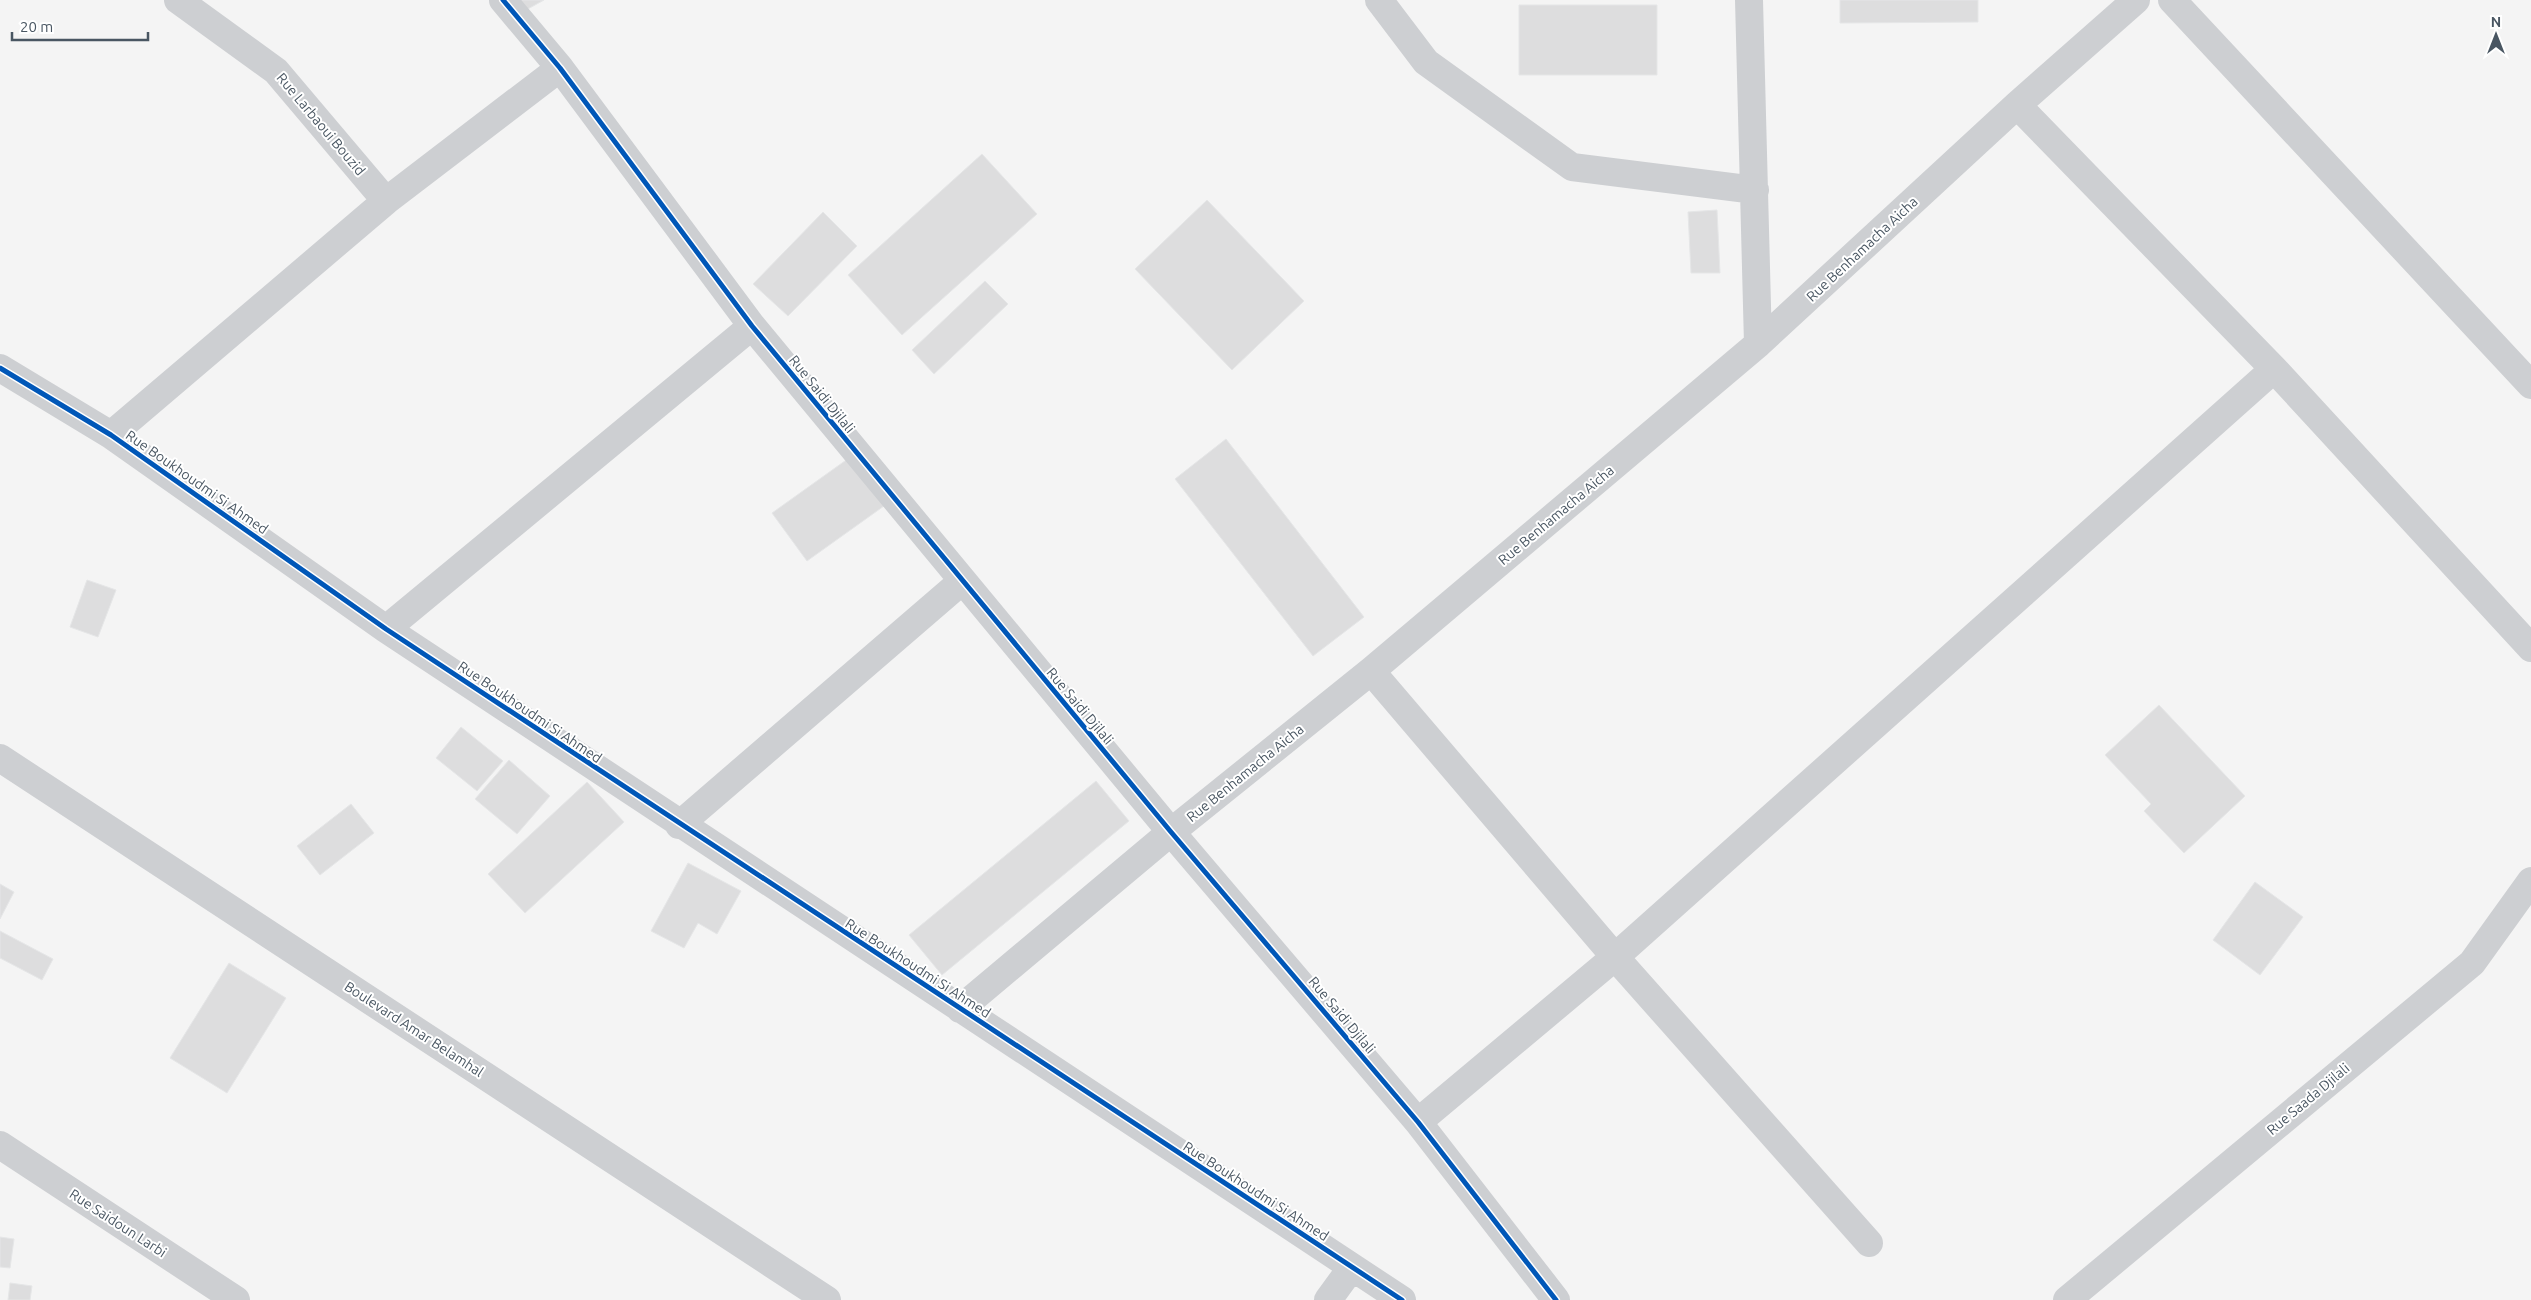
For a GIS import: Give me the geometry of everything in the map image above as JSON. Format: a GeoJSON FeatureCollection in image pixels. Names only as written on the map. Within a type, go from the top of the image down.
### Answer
{"type":"FeatureCollection","features":[{"type":"Feature","properties":{"kind":"street","name":"Rue Larbaoui Bouzid"},"geometry":{"type":"LineString","coordinates":[[178,0],[276,71],[386,201]]}},
{"type":"Feature","properties":{"kind":"street","name":"Rue Saidi Djilali"},"geometry":{"type":"LineString","coordinates":[[503,0],[560,68],[752,326],[961,582],[1418,1122],[1556,1300]]}},
{"type":"Feature","properties":{"kind":"street"},"geometry":{"type":"LineString","coordinates":[[1379,0],[1426,62],[1572,167],[1755,190]]}},
{"type":"Feature","properties":{"kind":"street"},"geometry":{"type":"LineString","coordinates":[[1749,0],[1758,344]]}},
{"type":"Feature","properties":{"kind":"street","name":"Rue Benhamacha Aicha"},"geometry":{"type":"LineString","coordinates":[[960,1009],[1171,832],[1371,671],[1758,344],[2018,104],[2136,0]]}},
{"type":"Feature","properties":{"kind":"street"},"geometry":{"type":"LineString","coordinates":[[2172,0],[2531,385]]}},
{"type":"Feature","properties":{"kind":"street"},"geometry":{"type":"LineString","coordinates":[[111,435],[386,201],[560,68]]}},
{"type":"Feature","properties":{"kind":"street"},"geometry":{"type":"LineString","coordinates":[[2018,104],[2274,369],[2531,648]]}},
{"type":"Feature","properties":{"kind":"street"},"geometry":{"type":"LineString","coordinates":[[386,629],[752,326]]}},
{"type":"Feature","properties":{"kind":"street","name":"Rue Boukhoudmi Si Ahmed"},"geometry":{"type":"LineString","coordinates":[[0,368],[111,435],[386,629],[679,825],[1402,1300]]}},
{"type":"Feature","properties":{"kind":"street"},"geometry":{"type":"LineString","coordinates":[[1418,1122],[1615,957],[2274,369]]}},
{"type":"Feature","properties":{"kind":"street"},"geometry":{"type":"LineString","coordinates":[[679,825],[961,582]]}},
{"type":"Feature","properties":{"kind":"street"},"geometry":{"type":"LineString","coordinates":[[1371,671],[1615,957],[1869,1243]]}},
{"type":"Feature","properties":{"kind":"street","name":"Boulevard Amar Belamhal"},"geometry":{"type":"LineString","coordinates":[[0,758],[827,1300]]}},
{"type":"Feature","properties":{"kind":"street","name":"Rue Saada Djilali"},"geometry":{"type":"LineString","coordinates":[[2067,1300],[2472,963],[2531,881]]}},
{"type":"Feature","properties":{"kind":"street","name":"Rue Saidoun Larbi"},"geometry":{"type":"LineString","coordinates":[[0,1145],[236,1300]]}},
{"type":"Feature","properties":{"kind":"street"},"geometry":{"type":"LineString","coordinates":[[1328,1300],[1352,1267]]}},
{"type":"Feature","properties":{"kind":"building"},"geometry":{"type":"Polygon","coordinates":[[[520,0],[544,0],[526,10],[520,0]]]}},
{"type":"Feature","properties":{"kind":"building"},"geometry":{"type":"Polygon","coordinates":[[[1840,0],[1978,0],[1978,22],[1840,23],[1840,0]]]}},
{"type":"Feature","properties":{"kind":"building"},"geometry":{"type":"Polygon","coordinates":[[[1519,5],[1657,5],[1657,75],[1519,75],[1519,5]]]}},
{"type":"Feature","properties":{"kind":"building"},"geometry":{"type":"Polygon","coordinates":[[[982,154],[1037,214],[902,335],[848,275],[982,154]]]}},
{"type":"Feature","properties":{"kind":"building"},"geometry":{"type":"Polygon","coordinates":[[[1207,200],[1304,301],[1232,370],[1135,269],[1207,200]]]}},
{"type":"Feature","properties":{"kind":"building"},"geometry":{"type":"Polygon","coordinates":[[[1717,210],[1720,273],[1691,273],[1688,212],[1717,210]]]}},
{"type":"Feature","properties":{"kind":"building"},"geometry":{"type":"Polygon","coordinates":[[[823,212],[857,246],[788,316],[753,284],[823,212]]]}},
{"type":"Feature","properties":{"kind":"building"},"geometry":{"type":"Polygon","coordinates":[[[985,281],[1008,304],[934,374],[912,350],[985,281]]]}},
{"type":"Feature","properties":{"kind":"building"},"geometry":{"type":"Polygon","coordinates":[[[1226,439],[1364,617],[1313,656],[1175,479],[1226,439]]]}},
{"type":"Feature","properties":{"kind":"building"},"geometry":{"type":"Polygon","coordinates":[[[849,458],[884,506],[807,561],[772,513],[849,458]]]}},
{"type":"Feature","properties":{"kind":"building"},"geometry":{"type":"Polygon","coordinates":[[[87,580],[116,590],[98,637],[70,627],[87,580]]]}},
{"type":"Feature","properties":{"kind":"building"},"geometry":{"type":"Polygon","coordinates":[[[2159,705],[2245,796],[2184,853],[2144,811],[2151,804],[2105,755],[2159,705]]]}},
{"type":"Feature","properties":{"kind":"building"},"geometry":{"type":"Polygon","coordinates":[[[461,727],[503,761],[477,791],[436,758],[461,727]]]}},
{"type":"Feature","properties":{"kind":"building"},"geometry":{"type":"Polygon","coordinates":[[[509,760],[550,796],[517,834],[475,799],[509,760]]]}},
{"type":"Feature","properties":{"kind":"building"},"geometry":{"type":"Polygon","coordinates":[[[1096,781],[1129,821],[942,975],[909,935],[1096,781]]]}},
{"type":"Feature","properties":{"kind":"building"},"geometry":{"type":"Polygon","coordinates":[[[587,782],[624,822],[525,913],[488,874],[587,782]]]}},
{"type":"Feature","properties":{"kind":"building"},"geometry":{"type":"Polygon","coordinates":[[[351,804],[374,833],[320,875],[297,846],[351,804]]]}},
{"type":"Feature","properties":{"kind":"building"},"geometry":{"type":"Polygon","coordinates":[[[688,863],[741,891],[717,934],[698,923],[684,948],[651,931],[688,863]]]}},
{"type":"Feature","properties":{"kind":"building"},"geometry":{"type":"Polygon","coordinates":[[[2255,882],[2303,917],[2260,975],[2213,940],[2255,882]]]}},
{"type":"Feature","properties":{"kind":"building"},"geometry":{"type":"Polygon","coordinates":[[[0,884],[14,892],[0,919],[0,884]]]}},
{"type":"Feature","properties":{"kind":"building"},"geometry":{"type":"Polygon","coordinates":[[[0,931],[53,959],[42,980],[0,958],[0,931]]]}},
{"type":"Feature","properties":{"kind":"building"},"geometry":{"type":"Polygon","coordinates":[[[229,963],[286,998],[227,1093],[170,1058],[229,963]]]}},
{"type":"Feature","properties":{"kind":"building"},"geometry":{"type":"Polygon","coordinates":[[[0,1237],[14,1239],[10,1268],[0,1267],[0,1237]]]}},
{"type":"Feature","properties":{"kind":"building"},"geometry":{"type":"Polygon","coordinates":[[[10,1283],[32,1286],[30,1300],[8,1300],[10,1283]]]}},
{"type":"Feature","properties":{"kind":"cycle path"},"geometry":{"type":"LineString","coordinates":[[503,0],[560,68],[752,326],[1171,832],[1418,1122],[1556,1300]]}},
{"type":"Feature","properties":{"kind":"cycle path"},"geometry":{"type":"LineString","coordinates":[[0,368],[111,435],[386,629],[1402,1300]]}}]}
